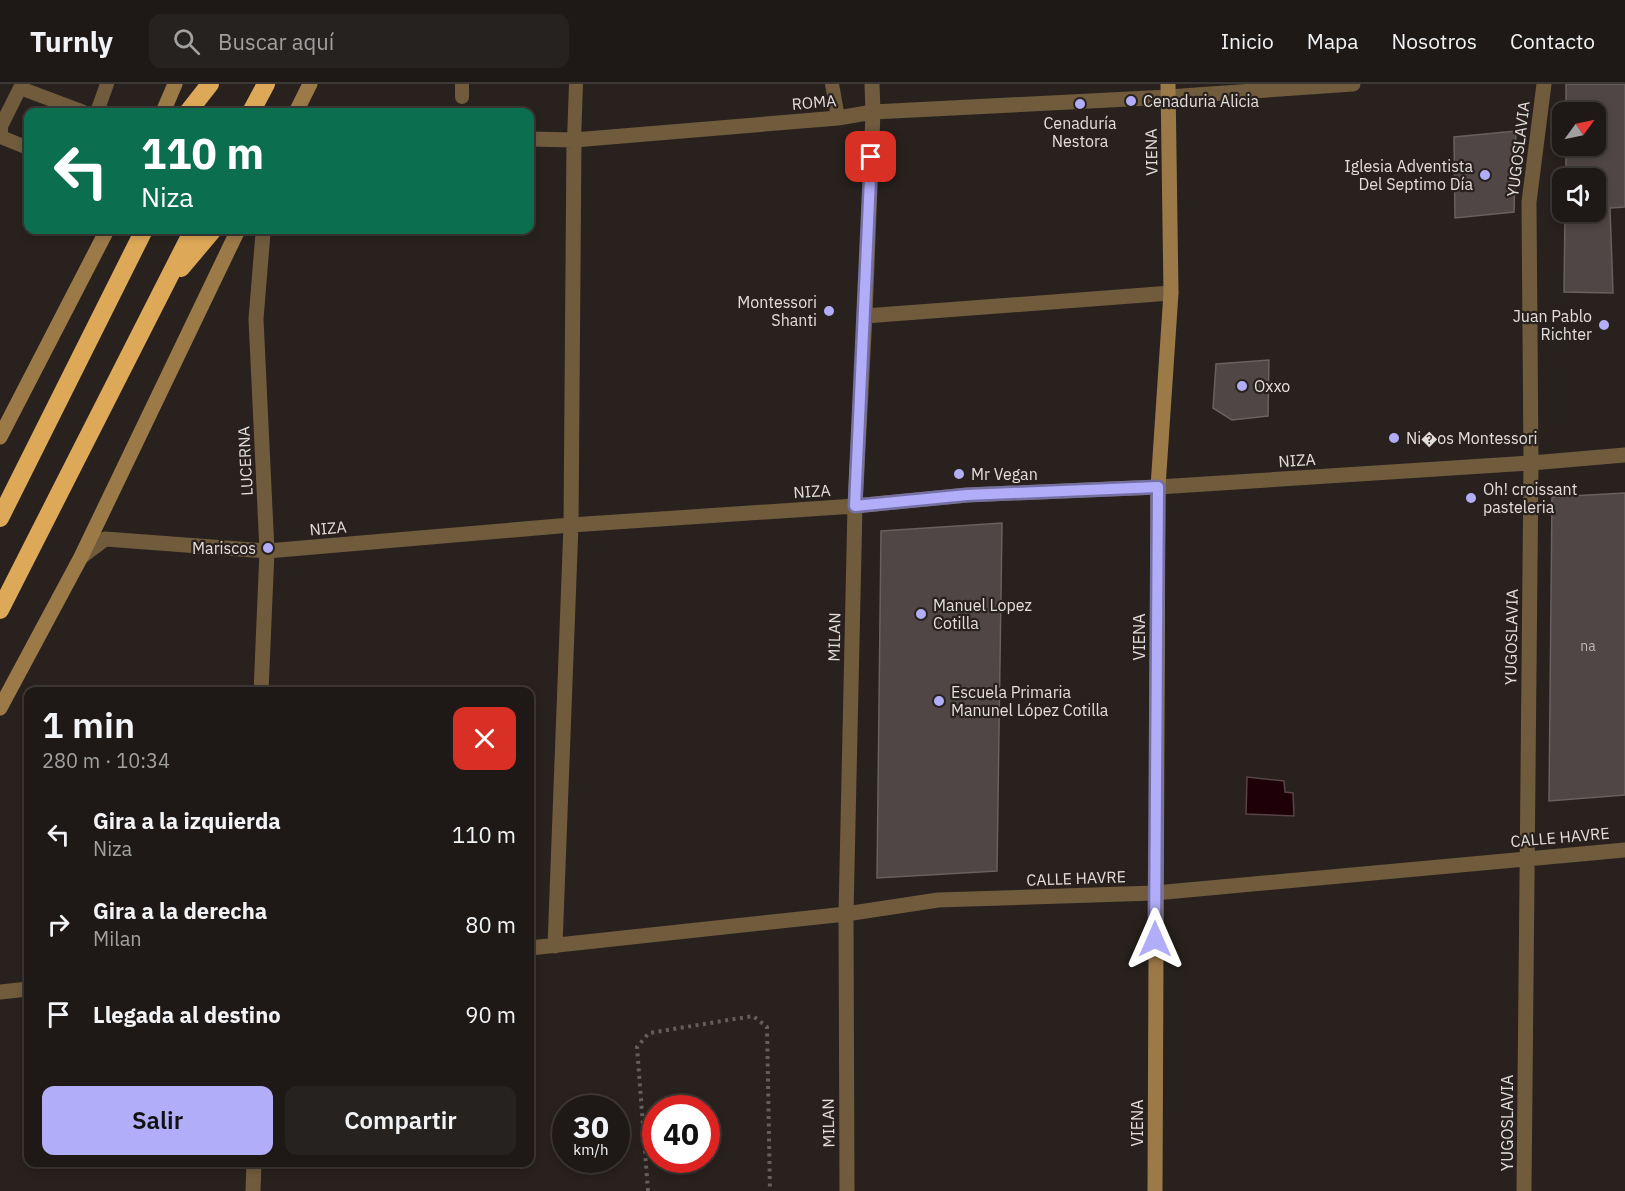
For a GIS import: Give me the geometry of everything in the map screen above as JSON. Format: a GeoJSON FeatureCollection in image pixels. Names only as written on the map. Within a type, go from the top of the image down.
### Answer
{"type":"FeatureCollection","features":[{"type":"Feature","properties":{"kind":"highway"},"geometry":{"type":"LineString","coordinates":[[191,108],[210,84]]}},
{"type":"Feature","properties":{"kind":"highway"},"geometry":{"type":"LineString","coordinates":[[205,108],[218,84]]}},
{"type":"Feature","properties":{"kind":"highway"},"geometry":{"type":"LineString","coordinates":[[253,108],[266,84]]}},
{"type":"Feature","properties":{"kind":"highway"},"geometry":{"type":"LineString","coordinates":[[0,518],[142,234]]}},
{"type":"Feature","properties":{"kind":"highway"},"geometry":{"type":"LineString","coordinates":[[0,610],[191,234]]}},
{"type":"Feature","properties":{"kind":"highway"},"geometry":{"type":"LineString","coordinates":[[161,293],[210,234]]}},
{"type":"Feature","properties":{"kind":"street"},"geometry":{"type":"LineString","coordinates":[[165,108],[175,84]]}},
{"type":"Feature","properties":{"kind":"street"},"geometry":{"type":"LineString","coordinates":[[298,108],[310,84]]}},
{"type":"Feature","properties":{"kind":"street","name":"MILAN"},"geometry":{"type":"LineString","coordinates":[[847,1191],[846,914],[855,506],[865,316],[873,112],[872,84]]}},
{"type":"Feature","properties":{"kind":"street","name":"ROMA"},"geometry":{"type":"LineString","coordinates":[[534,139],[574,140],[838,118],[873,112],[1168,90],[1353,84]]}},
{"type":"Feature","properties":{"kind":"street","name":"YUGOSLAVIA"},"geometry":{"type":"LineString","coordinates":[[1524,1191],[1531,463],[1529,202],[1544,84]]}},
{"type":"Feature","properties":{"kind":"street","name":"VIENA"},"geometry":{"type":"LineString","coordinates":[[1155,1191],[1158,487],[1171,293],[1168,90]]}},
{"type":"Feature","properties":{"kind":"street"},"geometry":{"type":"LineString","coordinates":[[555,946],[572,525],[574,140]]}},
{"type":"Feature","properties":{"kind":"street"},"geometry":{"type":"LineString","coordinates":[[0,437],[105,234]]}},
{"type":"Feature","properties":{"kind":"street"},"geometry":{"type":"LineString","coordinates":[[0,708],[81,557],[236,234]]}},
{"type":"Feature","properties":{"kind":"street","name":"LUCERNA"},"geometry":{"type":"LineString","coordinates":[[261,687],[267,551],[256,319],[263,234]]}},
{"type":"Feature","properties":{"kind":"street"},"geometry":{"type":"LineString","coordinates":[[865,316],[1171,293]]}},
{"type":"Feature","properties":{"kind":"street","name":"NIZA"},"geometry":{"type":"LineString","coordinates":[[81,557],[105,539],[267,551],[572,525],[855,506],[967,495],[1158,487],[1625,455]]}},
{"type":"Feature","properties":{"kind":"street","name":"CALLE HAVRE"},"geometry":{"type":"LineString","coordinates":[[534,948],[846,914],[938,900],[1155,893],[1625,850]]}},
{"type":"Feature","properties":{"kind":"street"},"geometry":{"type":"LineString","coordinates":[[0,992],[24,989]]}},
{"type":"Feature","properties":{"kind":"street"},"geometry":{"type":"LineString","coordinates":[[254,1167],[254,1191]]}},
{"type":"Feature","properties":{"kind":"lane"},"geometry":{"type":"LineString","coordinates":[[98,108],[107,84]]}},
{"type":"Feature","properties":{"kind":"lane"},"geometry":{"type":"LineString","coordinates":[[574,140],[576,84]]}},
{"type":"Feature","properties":{"kind":"lane"},"geometry":{"type":"LineString","coordinates":[[832,84],[838,118]]}},
{"type":"Feature","properties":{"kind":"lane"},"geometry":{"type":"LineString","coordinates":[[24,146],[1,137],[1,126],[21,86],[74,108]]}},
{"type":"Feature","properties":{"kind":"path"},"geometry":{"type":"LineString","coordinates":[[648,1191],[638,1047],[649,1033],[753,1016],[767,1027],[770,1191]]}},
{"type":"Feature","properties":{"kind":"shaded area"},"geometry":{"type":"Polygon","coordinates":[[[1247,777],[1284,781],[1285,792],[1293,793],[1294,816],[1246,814],[1247,777]]]}},
{"type":"Feature","properties":{"kind":"building"},"geometry":{"type":"Polygon","coordinates":[[[1566,84],[1625,84],[1625,207],[1610,208],[1613,293],[1564,292],[1565,222],[1606,222],[1606,168],[1566,168],[1566,156],[1606,156],[1606,102],[1566,102],[1566,84]]]}},
{"type":"Feature","properties":{"kind":"building","name":"Iglesia Adventista Del Septimo Día"},"geometry":{"type":"Polygon","coordinates":[[[1516,131],[1514,212],[1455,218],[1454,137],[1516,131]]]}},
{"type":"Feature","properties":{"kind":"building","name":"Oxxo"},"geometry":{"type":"Polygon","coordinates":[[[1269,360],[1268,416],[1232,420],[1213,408],[1216,364],[1269,360]]]}},
{"type":"Feature","properties":{"kind":"building"},"geometry":{"type":"Polygon","coordinates":[[[1625,493],[1625,795],[1549,801],[1552,497],[1625,493]]]}},
{"type":"Feature","properties":{"kind":"building","name":"Escuela Primaria Manunel López Cotilla"},"geometry":{"type":"Polygon","coordinates":[[[1002,523],[997,871],[877,878],[881,531],[1002,523]]]}},
{"type":"Feature","properties":{"kind":"place","name":"Cenaduria Alicia"},"geometry":{"type":"Point","coordinates":[1131,101]}},
{"type":"Feature","properties":{"kind":"place","name":"Cenaduría Nestora"},"geometry":{"type":"Point","coordinates":[1080,104]}},
{"type":"Feature","properties":{"kind":"place","name":"Iglesia Adventista Del Septimo Día"},"geometry":{"type":"Point","coordinates":[1485,175]}},
{"type":"Feature","properties":{"kind":"place","name":"Montessori Shanti"},"geometry":{"type":"Point","coordinates":[829,311]}},
{"type":"Feature","properties":{"kind":"place","name":"Juan Pablo Richter"},"geometry":{"type":"Point","coordinates":[1604,325]}},
{"type":"Feature","properties":{"kind":"place","name":"Oxxo"},"geometry":{"type":"Point","coordinates":[1242,386]}},
{"type":"Feature","properties":{"kind":"place","name":"Ni�os Montessori"},"geometry":{"type":"Point","coordinates":[1394,438]}},
{"type":"Feature","properties":{"kind":"place","name":"Mr Vegan"},"geometry":{"type":"Point","coordinates":[959,474]}},
{"type":"Feature","properties":{"kind":"place","name":"Oh! croissant pasteleria"},"geometry":{"type":"Point","coordinates":[1471,498]}},
{"type":"Feature","properties":{"kind":"place","name":"Mariscos"},"geometry":{"type":"Point","coordinates":[268,548]}},
{"type":"Feature","properties":{"kind":"place","name":"Manuel Lopez Cotilla"},"geometry":{"type":"Point","coordinates":[921,614]}},
{"type":"Feature","properties":{"kind":"place","name":"Escuela Primaria Manunel López Cotilla"},"geometry":{"type":"Point","coordinates":[939,701]}},
{"type":"Feature","properties":{"kind":"route"},"geometry":{"type":"LineString","coordinates":[[871,157],[855,506],[967,495],[1158,487],[1155,939]]}}]}
